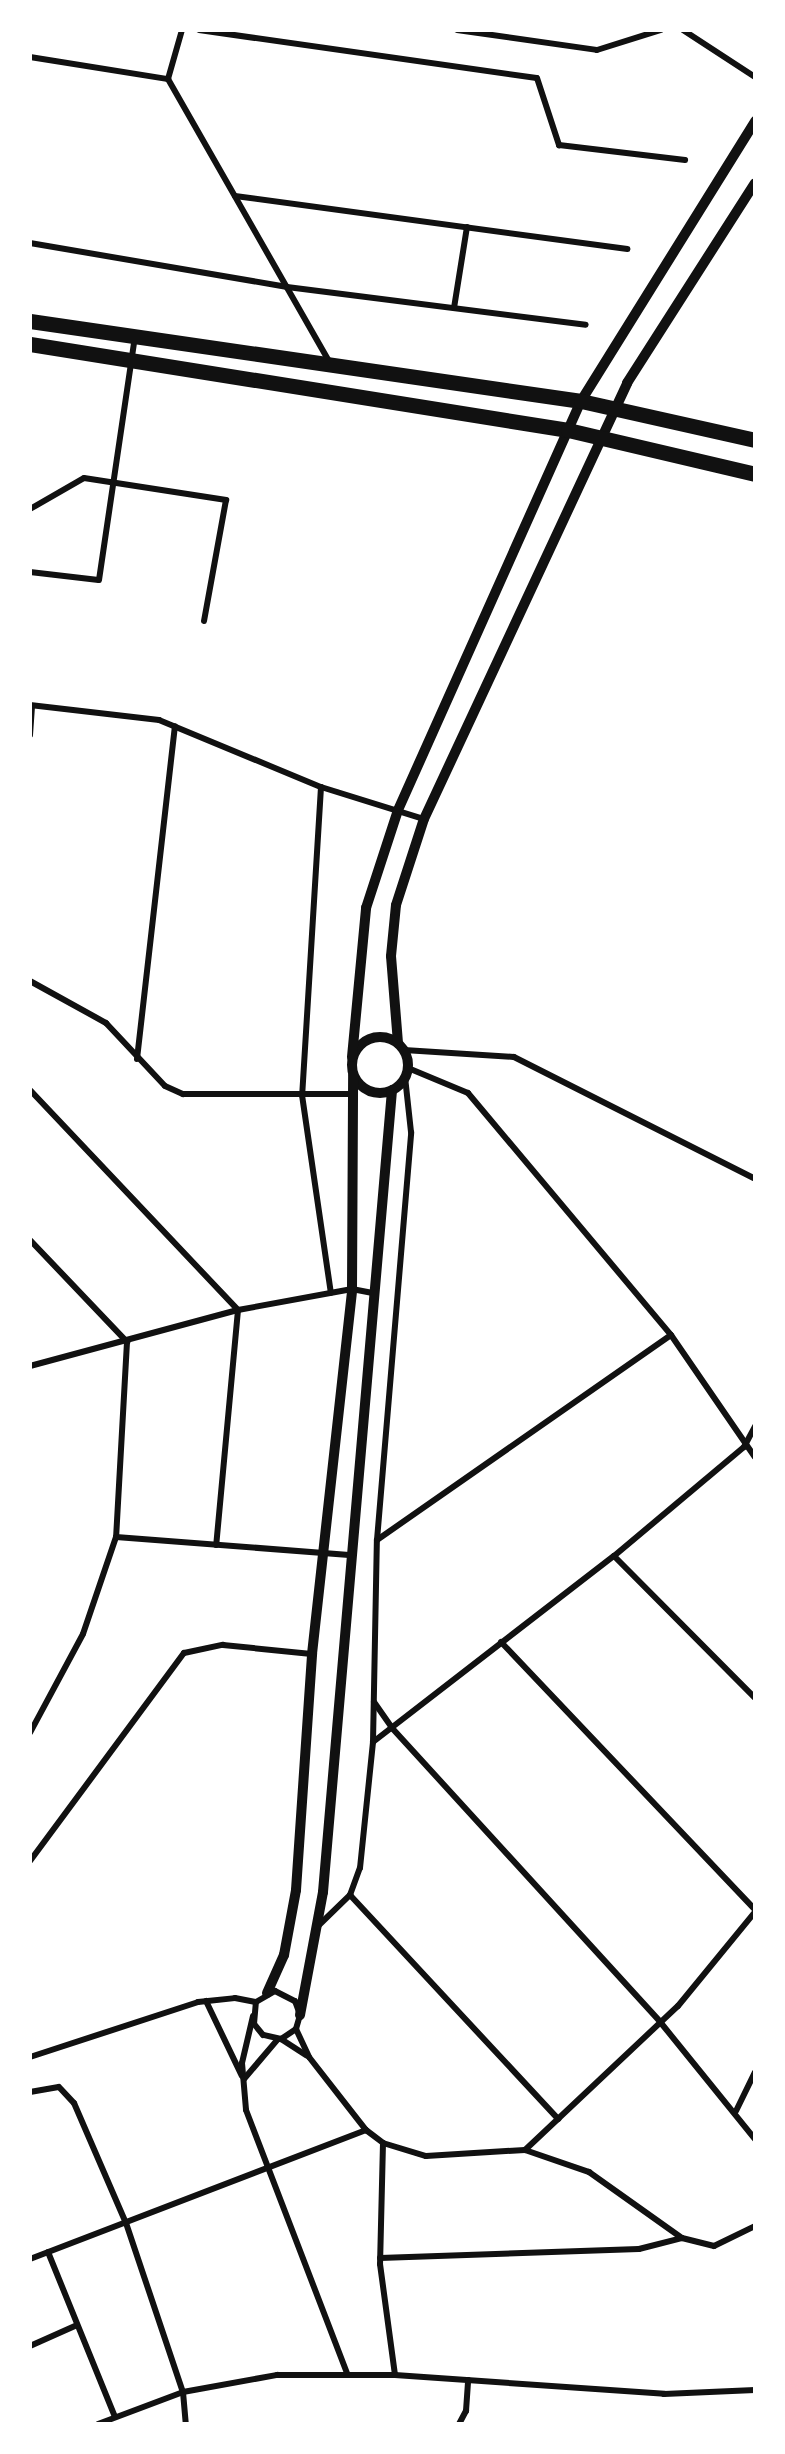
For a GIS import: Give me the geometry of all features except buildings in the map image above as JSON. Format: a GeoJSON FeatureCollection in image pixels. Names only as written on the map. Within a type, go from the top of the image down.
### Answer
{"type":"FeatureCollection","features":[{"type":"Feature","properties":{"kind":"main road"},"geometry":{"type":"LineString","coordinates":[[30,321],[581,401],[755,440]]}},
{"type":"Feature","properties":{"kind":"main road"},"geometry":{"type":"LineString","coordinates":[[30,344],[568,430],[601,440],[755,474]]}},
{"type":"Feature","properties":{"kind":"street"},"geometry":{"type":"LineString","coordinates":[[182,30],[168,79],[331,365]]}},
{"type":"Feature","properties":{"kind":"street"},"geometry":{"type":"LineString","coordinates":[[199,30],[537,78],[559,145],[685,160]]}},
{"type":"Feature","properties":{"kind":"street"},"geometry":{"type":"LineString","coordinates":[[458,30],[597,50],[661,30]]}},
{"type":"Feature","properties":{"kind":"street"},"geometry":{"type":"LineString","coordinates":[[683,30],[755,77]]}},
{"type":"Feature","properties":{"kind":"street"},"geometry":{"type":"LineString","coordinates":[[30,57],[168,79]]}},
{"type":"Feature","properties":{"kind":"street"},"geometry":{"type":"LineString","coordinates":[[347,2373],[246,2110],[243,2047],[256,2002],[267,1993],[284,1955],[294,1914],[321,1554],[352,1289],[354,1094],[352,1057],[366,908],[398,810],[581,401],[755,121]]}},
{"type":"Feature","properties":{"kind":"street"},"geometry":{"type":"LineString","coordinates":[[317,1927],[350,1895],[360,1868],[373,1742],[377,1540],[411,1132],[407,1073],[401,1047],[392,946],[396,905],[424,819],[615,408],[755,183]]}},
{"type":"Feature","properties":{"kind":"street"},"geometry":{"type":"LineString","coordinates":[[236,196],[627,249]]}},
{"type":"Feature","properties":{"kind":"street"},"geometry":{"type":"LineString","coordinates":[[454,308],[467,227]]}},
{"type":"Feature","properties":{"kind":"street"},"geometry":{"type":"LineString","coordinates":[[30,243],[287,287],[586,325]]}},
{"type":"Feature","properties":{"kind":"street"},"geometry":{"type":"LineString","coordinates":[[30,572],[99,580],[135,337]]}},
{"type":"Feature","properties":{"kind":"street"},"geometry":{"type":"LineString","coordinates":[[30,509],[84,478],[226,500],[204,621]]}},
{"type":"Feature","properties":{"kind":"street"},"geometry":{"type":"LineString","coordinates":[[30,735],[31,706],[175,726],[321,788],[424,819]]}},
{"type":"Feature","properties":{"kind":"street"},"geometry":{"type":"LineString","coordinates":[[137,1059],[175,726]]}},
{"type":"Feature","properties":{"kind":"street"},"geometry":{"type":"LineString","coordinates":[[321,788],[302,1095],[331,1293]]}},
{"type":"Feature","properties":{"kind":"street"},"geometry":{"type":"LineString","coordinates":[[30,981],[106,1023],[137,1059],[165,1086],[200,1098],[354,1094]]}},
{"type":"Feature","properties":{"kind":"street"},"geometry":{"type":"LineString","coordinates":[[352,1057],[372,1037],[401,1047],[514,1057],[755,1179]]}},
{"type":"Feature","properties":{"kind":"street"},"geometry":{"type":"LineString","coordinates":[[407,1073],[392,1090],[317,1927],[296,2029],[309,2057],[366,2130],[383,2142],[426,2156],[525,2150],[590,2172],[682,2238],[714,2246],[755,2226]]}},
{"type":"Feature","properties":{"kind":"street"},"geometry":{"type":"LineString","coordinates":[[407,1073],[468,1093],[671,1335],[744,1447],[755,1457]]}},
{"type":"Feature","properties":{"kind":"street"},"geometry":{"type":"LineString","coordinates":[[353,1075],[365,1089],[392,1090]]}},
{"type":"Feature","properties":{"kind":"street"},"geometry":{"type":"LineString","coordinates":[[30,1090],[238,1310],[216,1545]]}},
{"type":"Feature","properties":{"kind":"street"},"geometry":{"type":"LineString","coordinates":[[30,1240],[127,1342],[116,1537],[83,1634],[30,1732]]}},
{"type":"Feature","properties":{"kind":"street"},"geometry":{"type":"LineString","coordinates":[[30,1366],[127,1342],[238,1310],[352,1289],[373,1293]]}},
{"type":"Feature","properties":{"kind":"street"},"geometry":{"type":"LineString","coordinates":[[377,1540],[671,1335]]}},
{"type":"Feature","properties":{"kind":"street"},"geometry":{"type":"LineString","coordinates":[[373,1742],[614,1556],[744,1447],[755,1426]]}},
{"type":"Feature","properties":{"kind":"street"},"geometry":{"type":"LineString","coordinates":[[116,1537],[352,1555]]}},
{"type":"Feature","properties":{"kind":"street"},"geometry":{"type":"LineString","coordinates":[[614,1556],[755,1698]]}},
{"type":"Feature","properties":{"kind":"street"},"geometry":{"type":"LineString","coordinates":[[501,1642],[755,1911],[661,2023],[525,2150]]}},
{"type":"Feature","properties":{"kind":"street"},"geometry":{"type":"LineString","coordinates":[[30,1861],[184,1653],[223,1645],[312,1654]]}},
{"type":"Feature","properties":{"kind":"street"},"geometry":{"type":"LineString","coordinates":[[374,1702],[392,1728],[661,2023],[736,2111],[755,2139]]}},
{"type":"Feature","properties":{"kind":"street"},"geometry":{"type":"LineString","coordinates":[[350,1895],[558,2119]]}},
{"type":"Feature","properties":{"kind":"street"},"geometry":{"type":"LineString","coordinates":[[267,1993],[290,1995],[300,2015]]}},
{"type":"Feature","properties":{"kind":"street"},"geometry":{"type":"LineString","coordinates":[[30,2057],[104,2029],[206,2001],[256,2002]]}},
{"type":"Feature","properties":{"kind":"street"},"geometry":{"type":"LineString","coordinates":[[206,2001],[243,2079]]}},
{"type":"Feature","properties":{"kind":"street"},"geometry":{"type":"LineString","coordinates":[[253,2016],[258,2030],[280,2039],[309,2057]]}},
{"type":"Feature","properties":{"kind":"street"},"geometry":{"type":"LineString","coordinates":[[243,2079],[280,2039],[296,2029]]}},
{"type":"Feature","properties":{"kind":"street"},"geometry":{"type":"LineString","coordinates":[[736,2111],[755,2072]]}},
{"type":"Feature","properties":{"kind":"street"},"geometry":{"type":"LineString","coordinates":[[30,2092],[51,2085],[71,2096],[126,2223],[183,2392],[186,2424]]}},
{"type":"Feature","properties":{"kind":"street"},"geometry":{"type":"LineString","coordinates":[[30,2250],[32,2259],[269,2170],[366,2130]]}},
{"type":"Feature","properties":{"kind":"street"},"geometry":{"type":"LineString","coordinates":[[383,2142],[380,2258],[395,2375]]}},
{"type":"Feature","properties":{"kind":"street"},"geometry":{"type":"LineString","coordinates":[[380,2258],[639,2249],[682,2238]]}},
{"type":"Feature","properties":{"kind":"street"},"geometry":{"type":"LineString","coordinates":[[48,2253],[115,2417]]}},
{"type":"Feature","properties":{"kind":"street"},"geometry":{"type":"LineString","coordinates":[[30,2346],[77,2325]]}},
{"type":"Feature","properties":{"kind":"street"},"geometry":{"type":"LineString","coordinates":[[98,2424],[183,2392],[277,2375],[347,2373],[395,2375],[664,2394],[755,2390]]}},
{"type":"Feature","properties":{"kind":"street"},"geometry":{"type":"LineString","coordinates":[[459,2424],[466,2411],[468,2380]]}}]}
